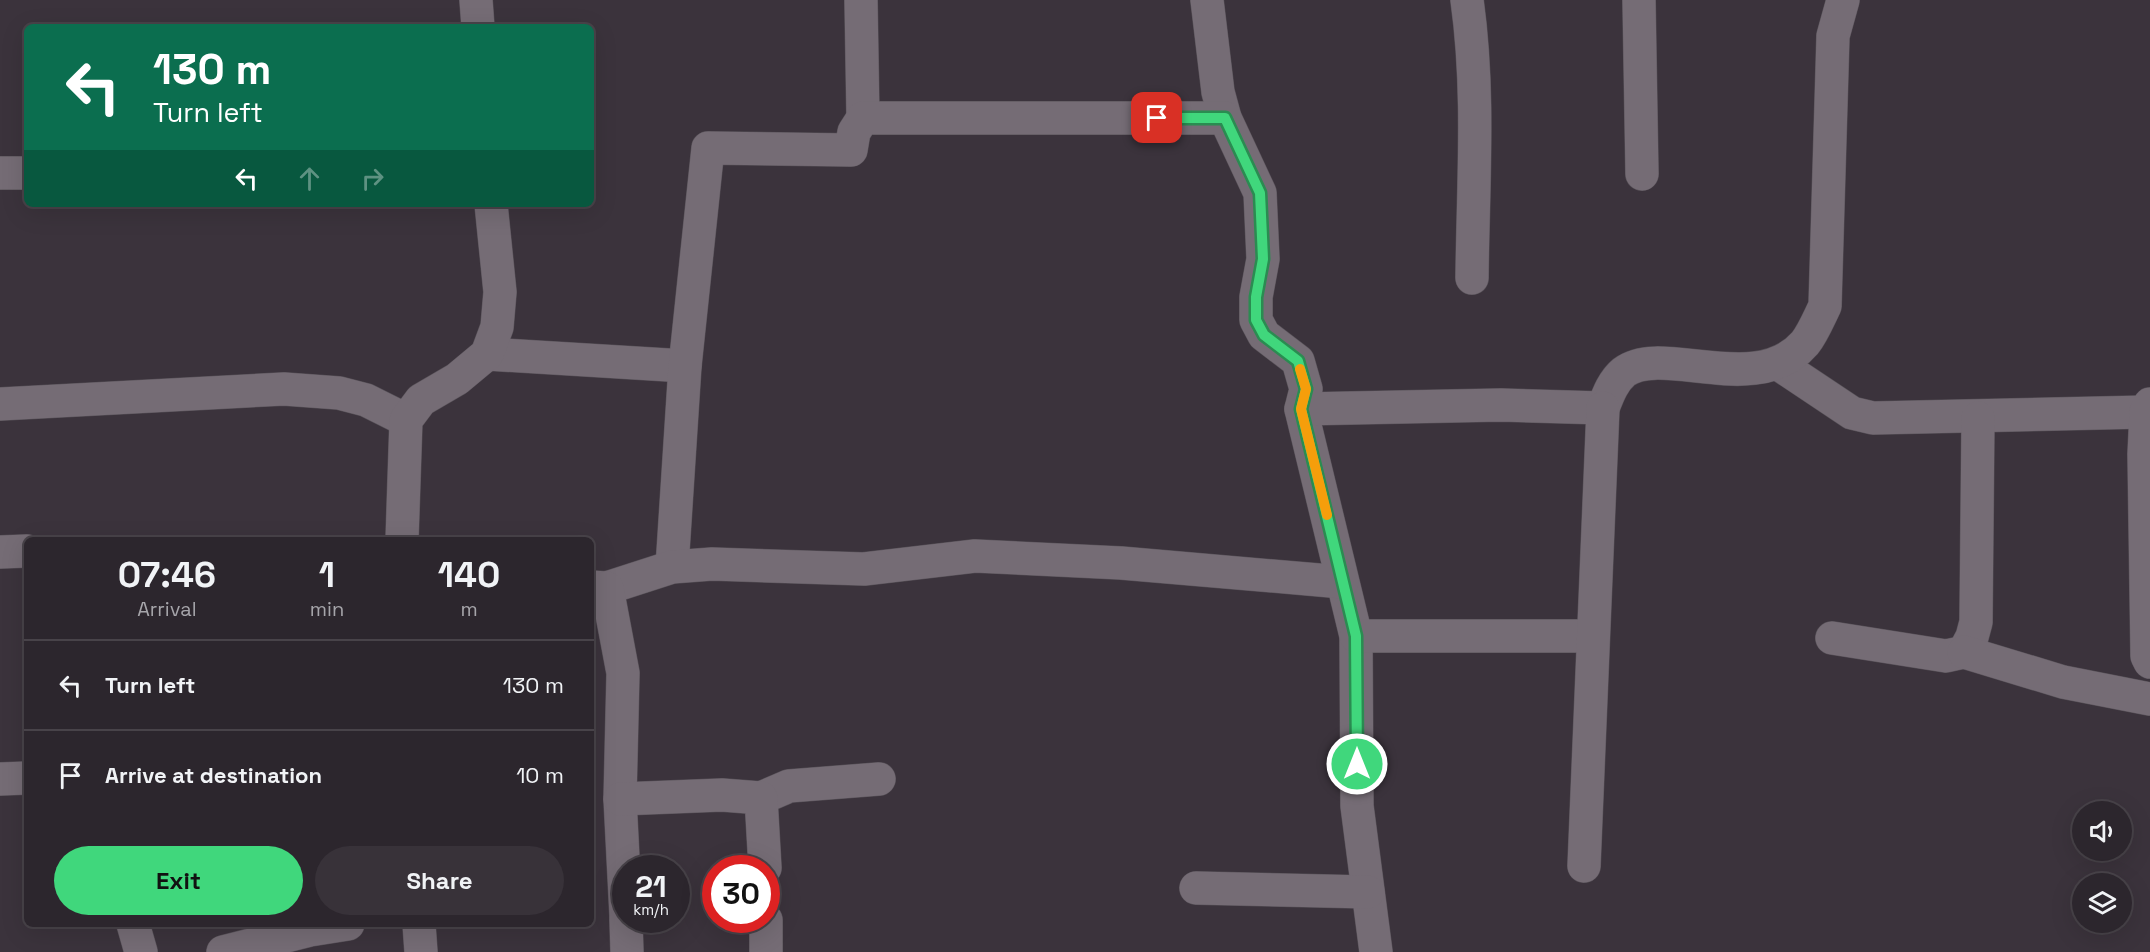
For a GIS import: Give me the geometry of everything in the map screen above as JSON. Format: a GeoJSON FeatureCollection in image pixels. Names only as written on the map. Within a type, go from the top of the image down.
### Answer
{"type":"FeatureCollection","features":[{"type":"Feature","properties":{"kind":"street"},"geometry":{"type":"LineString","coordinates":[[476,0],[478,24]]}},
{"type":"Feature","properties":{"kind":"street"},"geometry":{"type":"LineString","coordinates":[[672,567],[685,366],[708,148],[850,150],[854,132],[862,118],[861,0]]}},
{"type":"Feature","properties":{"kind":"street"},"geometry":{"type":"LineString","coordinates":[[1207,0],[1218,92],[1225,118],[1260,193],[1263,259],[1256,297],[1256,320],[1264,335],[1298,361],[1306,389],[1301,409],[1356,636],[1357,806],[1376,952]]}},
{"type":"Feature","properties":{"kind":"street"},"geometry":{"type":"LineString","coordinates":[[1467,0],[1474,54],[1475,98],[1472,278]]}},
{"type":"Feature","properties":{"kind":"street"},"geometry":{"type":"LineString","coordinates":[[1639,0],[1642,174]]}},
{"type":"Feature","properties":{"kind":"street"},"geometry":{"type":"LineString","coordinates":[[1584,866],[1603,408],[1610,389],[1624,372],[1651,364],[1728,371],[1777,363],[1805,343],[1825,306],[1833,36],[1843,0]]}},
{"type":"Feature","properties":{"kind":"street"},"geometry":{"type":"LineString","coordinates":[[862,118],[1225,118]]}},
{"type":"Feature","properties":{"kind":"street"},"geometry":{"type":"LineString","coordinates":[[0,173],[24,173]]}},
{"type":"Feature","properties":{"kind":"street"},"geometry":{"type":"LineString","coordinates":[[402,537],[406,420],[421,400],[458,379],[487,354],[497,327],[500,292],[491,207]]}},
{"type":"Feature","properties":{"kind":"street"},"geometry":{"type":"LineString","coordinates":[[487,354],[685,366]]}},
{"type":"Feature","properties":{"kind":"street"},"geometry":{"type":"LineString","coordinates":[[1777,363],[1852,413],[1873,418],[1978,418],[2148,408],[2147,656],[2150,662]]}},
{"type":"Feature","properties":{"kind":"street"},"geometry":{"type":"LineString","coordinates":[[0,405],[284,389],[339,393],[366,400],[406,420]]}},
{"type":"Feature","properties":{"kind":"street"},"geometry":{"type":"LineString","coordinates":[[1301,409],[1501,405],[1603,408]]}},
{"type":"Feature","properties":{"kind":"street"},"geometry":{"type":"LineString","coordinates":[[1964,652],[1972,637],[1976,622],[1978,418]]}},
{"type":"Feature","properties":{"kind":"street"},"geometry":{"type":"LineString","coordinates":[[0,552],[24,551]]}},
{"type":"Feature","properties":{"kind":"street"},"geometry":{"type":"LineString","coordinates":[[623,855],[620,799],[623,673],[599,588],[672,567],[712,564],[864,569],[975,556],[1121,563],[1342,582]]}},
{"type":"Feature","properties":{"kind":"street"},"geometry":{"type":"LineString","coordinates":[[1356,636],[1593,636]]}},
{"type":"Feature","properties":{"kind":"street"},"geometry":{"type":"LineString","coordinates":[[1832,638],[1946,656],[1964,652],[2063,682],[2150,699]]}},
{"type":"Feature","properties":{"kind":"street"},"geometry":{"type":"LineString","coordinates":[[0,779],[24,778]]}},
{"type":"Feature","properties":{"kind":"street"},"geometry":{"type":"LineString","coordinates":[[620,799],[722,795],[761,798],[789,786],[879,779]]}},
{"type":"Feature","properties":{"kind":"street"},"geometry":{"type":"LineString","coordinates":[[761,798],[764,855]]}},
{"type":"Feature","properties":{"kind":"street"},"geometry":{"type":"LineString","coordinates":[[1196,888],[1368,891]]}},
{"type":"Feature","properties":{"kind":"street"},"geometry":{"type":"LineString","coordinates":[[135,927],[141,952]]}},
{"type":"Feature","properties":{"kind":"street"},"geometry":{"type":"LineString","coordinates":[[223,952],[329,927]]}},
{"type":"Feature","properties":{"kind":"street"},"geometry":{"type":"LineString","coordinates":[[419,927],[421,952]]}},
{"type":"Feature","properties":{"kind":"street"},"geometry":{"type":"LineString","coordinates":[[626,933],[627,952]]}},
{"type":"Feature","properties":{"kind":"street"},"geometry":{"type":"LineString","coordinates":[[766,933],[766,952]]}},
{"type":"Feature","properties":{"kind":"slow traffic"},"geometry":{"type":"LineString","coordinates":[[1300,369],[1306,389],[1301,409],[1327,515]]}},
{"type":"Feature","properties":{"kind":"route"},"geometry":{"type":"LineString","coordinates":[[1157,118],[1225,118],[1260,193],[1263,259],[1256,297],[1256,320],[1264,335],[1298,361],[1306,389],[1301,409],[1356,636],[1357,764]]}}]}
